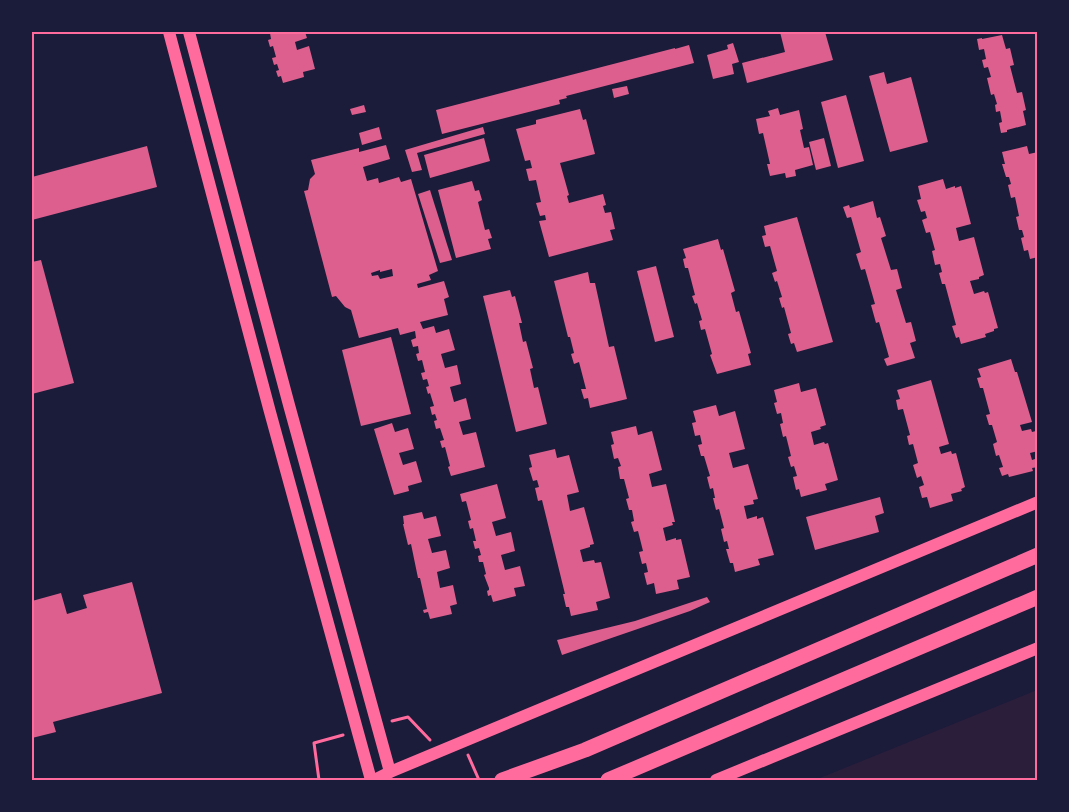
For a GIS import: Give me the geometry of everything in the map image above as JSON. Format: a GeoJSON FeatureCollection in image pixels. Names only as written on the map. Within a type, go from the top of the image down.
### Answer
{"type":"FeatureCollection","features":[{"type":"Feature","properties":{"kind":"highway"},"geometry":{"type":"LineString","coordinates":[[502,780],[585,750],[1038,555]]}},
{"type":"Feature","properties":{"kind":"highway"},"geometry":{"type":"LineString","coordinates":[[608,780],[1038,597]]}},
{"type":"Feature","properties":{"kind":"main road"},"geometry":{"type":"LineString","coordinates":[[169,32],[267,401],[372,780],[1038,502]]}},
{"type":"Feature","properties":{"kind":"main road"},"geometry":{"type":"LineString","coordinates":[[189,32],[390,772]]}},
{"type":"Feature","properties":{"kind":"main road"},"geometry":{"type":"LineString","coordinates":[[716,780],[1038,648]]}},
{"type":"Feature","properties":{"kind":"shaded area"},"geometry":{"type":"Polygon","coordinates":[[[1037,690],[1037,780],[815,780],[1037,690]]]}},
{"type":"Feature","properties":{"kind":"building"},"geometry":{"type":"Polygon","coordinates":[[[266,32],[305,32],[307,38],[295,42],[297,50],[309,46],[315,69],[303,72],[304,77],[283,83],[276,71],[279,70],[277,64],[274,65],[272,58],[276,57],[273,46],[270,47],[268,40],[271,39],[270,33],[266,32]]]}},
{"type":"Feature","properties":{"kind":"building"},"geometry":{"type":"Polygon","coordinates":[[[780,32],[825,32],[833,60],[747,83],[742,63],[785,52],[780,32]]]}},
{"type":"Feature","properties":{"kind":"building"},"geometry":{"type":"Polygon","coordinates":[[[1002,35],[1006,49],[1010,48],[1014,65],[1010,66],[1017,93],[1022,92],[1026,110],[1023,111],[1026,125],[1001,133],[1000,111],[996,112],[995,105],[997,104],[994,94],[991,95],[987,78],[991,77],[988,67],[984,68],[982,60],[986,59],[984,49],[979,50],[977,39],[1002,35]]]}},
{"type":"Feature","properties":{"kind":"building"},"geometry":{"type":"Polygon","coordinates":[[[733,43],[739,62],[732,64],[734,74],[713,79],[707,55],[728,49],[727,45],[733,43]]]}},
{"type":"Feature","properties":{"kind":"building"},"geometry":{"type":"Polygon","coordinates":[[[689,45],[694,63],[566,96],[567,98],[559,100],[560,104],[442,134],[436,110],[689,45]]]}},
{"type":"Feature","properties":{"kind":"building"},"geometry":{"type":"Polygon","coordinates":[[[884,72],[887,84],[911,77],[928,142],[890,152],[869,76],[884,72]]]}},
{"type":"Feature","properties":{"kind":"building"},"geometry":{"type":"Polygon","coordinates":[[[627,86],[629,94],[614,98],[612,89],[627,86]]]}},
{"type":"Feature","properties":{"kind":"building"},"geometry":{"type":"Polygon","coordinates":[[[846,95],[864,161],[838,168],[821,102],[846,95]]]}},
{"type":"Feature","properties":{"kind":"building"},"geometry":{"type":"Polygon","coordinates":[[[364,105],[366,112],[352,115],[350,109],[364,105]]]}},
{"type":"Feature","properties":{"kind":"building"},"geometry":{"type":"Polygon","coordinates":[[[778,108],[780,115],[799,110],[804,148],[809,147],[813,165],[795,170],[796,176],[786,178],[785,173],[770,176],[767,164],[770,164],[763,133],[759,134],[756,119],[770,116],[768,111],[778,108]]]}},
{"type":"Feature","properties":{"kind":"building"},"geometry":{"type":"Polygon","coordinates":[[[580,109],[583,120],[586,119],[595,154],[560,163],[569,195],[567,196],[569,203],[603,194],[606,205],[603,206],[605,213],[611,212],[615,229],[610,230],[613,240],[549,257],[539,221],[546,220],[545,215],[540,216],[536,203],[541,202],[536,180],[529,181],[526,169],[532,168],[530,160],[525,161],[516,129],[536,124],[536,120],[580,109]]]}},
{"type":"Feature","properties":{"kind":"building"},"geometry":{"type":"Polygon","coordinates":[[[379,127],[382,139],[362,145],[359,133],[379,127]]]}},
{"type":"Feature","properties":{"kind":"building"},"geometry":{"type":"Polygon","coordinates":[[[483,127],[485,134],[417,153],[422,170],[412,172],[405,150],[483,127]]]}},
{"type":"Feature","properties":{"kind":"building"},"geometry":{"type":"Polygon","coordinates":[[[484,138],[490,161],[430,178],[424,155],[484,138]]]}},
{"type":"Feature","properties":{"kind":"building"},"geometry":{"type":"Polygon","coordinates":[[[824,138],[831,166],[816,170],[809,142],[824,138]]]}},
{"type":"Feature","properties":{"kind":"building"},"geometry":{"type":"Polygon","coordinates":[[[386,145],[390,159],[363,167],[367,181],[378,178],[379,183],[399,177],[401,182],[411,179],[438,271],[429,275],[431,280],[417,284],[418,288],[444,281],[449,297],[444,299],[448,315],[420,322],[423,329],[434,326],[436,333],[449,329],[455,350],[441,354],[445,368],[457,365],[461,384],[450,387],[454,402],[466,398],[471,419],[459,422],[463,435],[476,432],[485,467],[451,476],[445,447],[442,448],[440,441],[444,440],[440,428],[436,429],[434,421],[437,420],[435,414],[432,415],[430,407],[434,406],[426,387],[429,386],[427,379],[423,380],[421,373],[425,372],[422,360],[418,361],[416,354],[419,353],[418,346],[413,347],[411,340],[416,338],[415,331],[400,335],[398,328],[359,338],[351,310],[345,307],[336,296],[332,297],[304,191],[308,190],[310,179],[315,174],[311,160],[359,148],[359,152],[386,145]],[[392,269],[371,273],[372,276],[378,275],[380,279],[393,276],[392,269]]]}},
{"type":"Feature","properties":{"kind":"building"},"geometry":{"type":"Polygon","coordinates":[[[147,146],[157,187],[32,220],[32,177],[147,146]]]}},
{"type":"Feature","properties":{"kind":"building"},"geometry":{"type":"Polygon","coordinates":[[[1027,146],[1029,154],[1038,152],[1038,257],[1030,259],[1028,250],[1024,251],[1021,238],[1024,237],[1022,230],[1019,230],[1016,217],[1019,216],[1015,197],[1011,198],[1008,185],[1011,184],[1002,164],[1005,164],[1002,152],[1027,146]]]}},
{"type":"Feature","properties":{"kind":"building"},"geometry":{"type":"Polygon","coordinates":[[[943,179],[946,189],[961,186],[971,224],[956,228],[959,241],[974,237],[984,275],[970,281],[974,294],[988,292],[998,328],[985,334],[986,337],[961,344],[952,326],[956,325],[945,284],[942,284],[939,273],[942,272],[940,264],[935,265],[932,251],[935,250],[930,232],[926,233],[922,220],[927,218],[925,211],[921,212],[917,200],[921,199],[918,186],[943,179]]]}},
{"type":"Feature","properties":{"kind":"building"},"geometry":{"type":"Polygon","coordinates":[[[472,181],[475,191],[479,190],[482,200],[478,202],[485,230],[489,229],[492,238],[488,239],[491,249],[456,258],[438,190],[472,181]]]}},
{"type":"Feature","properties":{"kind":"building"},"geometry":{"type":"Polygon","coordinates":[[[430,190],[452,260],[440,263],[418,194],[430,190]]]}},
{"type":"Feature","properties":{"kind":"building"},"geometry":{"type":"Polygon","coordinates":[[[873,201],[877,218],[880,217],[886,236],[881,238],[891,270],[897,269],[902,288],[896,290],[906,323],[911,322],[916,341],[910,343],[915,358],[887,366],[884,359],[889,357],[879,322],[876,323],[871,305],[875,304],[865,269],[861,270],[856,254],[861,252],[851,217],[847,218],[843,207],[849,205],[850,208],[873,201]]]}},
{"type":"Feature","properties":{"kind":"building"},"geometry":{"type":"Polygon","coordinates":[[[797,217],[833,342],[797,352],[794,343],[791,344],[788,334],[791,333],[784,307],[782,308],[779,298],[782,297],[772,273],[777,271],[770,246],[765,247],[762,236],[766,235],[764,226],[797,217]]]}},
{"type":"Feature","properties":{"kind":"building"},"geometry":{"type":"Polygon","coordinates":[[[718,239],[735,291],[731,293],[736,312],[739,311],[751,353],[748,354],[751,365],[717,374],[710,355],[712,354],[705,329],[701,330],[699,321],[702,320],[697,303],[695,304],[692,296],[695,295],[688,268],[685,268],[683,259],[686,258],[683,249],[718,239]]]}},
{"type":"Feature","properties":{"kind":"building"},"geometry":{"type":"Polygon","coordinates":[[[41,260],[74,383],[32,394],[32,262],[41,260]]]}},
{"type":"Feature","properties":{"kind":"building"},"geometry":{"type":"Polygon","coordinates":[[[656,266],[674,337],[655,342],[637,271],[656,266]]]}},
{"type":"Feature","properties":{"kind":"building"},"geometry":{"type":"Polygon","coordinates":[[[588,272],[590,283],[595,283],[609,347],[614,346],[627,399],[590,408],[588,398],[584,399],[581,389],[586,389],[579,362],[574,364],[571,354],[574,353],[554,281],[588,272]]]}},
{"type":"Feature","properties":{"kind":"building"},"geometry":{"type":"Polygon","coordinates":[[[510,290],[512,297],[515,296],[522,323],[519,323],[523,342],[526,341],[533,368],[530,369],[534,388],[538,387],[547,424],[516,432],[483,296],[510,290]]]}},
{"type":"Feature","properties":{"kind":"building"},"geometry":{"type":"Polygon","coordinates":[[[391,337],[411,414],[361,426],[342,350],[391,337]]]}},
{"type":"Feature","properties":{"kind":"building"},"geometry":{"type":"Polygon","coordinates":[[[1011,359],[1032,422],[1020,425],[1022,431],[1031,429],[1038,435],[1038,451],[1030,453],[1038,467],[1032,468],[1033,471],[1009,477],[1008,474],[1002,476],[999,468],[1003,467],[999,455],[996,456],[993,444],[997,442],[986,415],[990,414],[983,388],[980,388],[977,378],[981,377],[978,369],[1011,359]]]}},
{"type":"Feature","properties":{"kind":"building"},"geometry":{"type":"Polygon","coordinates":[[[931,380],[949,444],[939,447],[941,454],[951,451],[952,454],[956,453],[965,487],[961,489],[962,491],[951,494],[953,501],[930,508],[927,497],[922,498],[919,487],[924,485],[921,476],[917,478],[913,465],[918,463],[913,444],[909,445],[907,436],[910,435],[903,409],[898,410],[896,400],[900,399],[897,390],[931,380]]]}},
{"type":"Feature","properties":{"kind":"building"},"geometry":{"type":"Polygon","coordinates":[[[799,383],[801,392],[816,388],[826,425],[811,432],[814,445],[828,443],[838,480],[825,484],[827,490],[801,497],[799,489],[796,490],[793,477],[797,476],[788,457],[791,456],[786,436],[783,437],[780,424],[783,423],[781,413],[777,414],[774,403],[777,402],[774,390],[799,383]]]}},
{"type":"Feature","properties":{"kind":"building"},"geometry":{"type":"Polygon","coordinates":[[[716,405],[719,416],[735,411],[745,449],[729,453],[733,468],[748,464],[758,499],[753,500],[754,504],[744,506],[747,519],[763,517],[774,555],[758,559],[760,565],[735,572],[726,549],[729,549],[727,541],[724,542],[721,529],[724,528],[719,509],[716,510],[713,488],[710,489],[707,477],[710,476],[698,445],[702,444],[700,435],[695,436],[692,423],[696,422],[693,411],[716,405]]]}},
{"type":"Feature","properties":{"kind":"building"},"geometry":{"type":"Polygon","coordinates":[[[392,423],[395,432],[408,428],[414,449],[399,453],[403,465],[416,461],[422,482],[408,486],[409,491],[394,495],[374,429],[392,423]]]}},
{"type":"Feature","properties":{"kind":"building"},"geometry":{"type":"Polygon","coordinates":[[[636,426],[638,435],[652,431],[662,470],[649,474],[652,487],[666,484],[675,522],[663,528],[666,541],[681,539],[690,577],[677,580],[679,589],[656,594],[654,583],[647,585],[644,573],[648,572],[646,563],[642,564],[639,552],[643,551],[638,531],[634,532],[631,522],[634,521],[632,510],[629,510],[626,499],[629,498],[624,479],[620,479],[618,467],[621,466],[618,458],[614,459],[611,445],[614,444],[611,432],[636,426]]]}},
{"type":"Feature","properties":{"kind":"building"},"geometry":{"type":"Polygon","coordinates":[[[555,449],[557,458],[569,455],[579,492],[567,495],[570,511],[584,507],[594,544],[580,550],[583,562],[594,560],[595,563],[601,562],[610,598],[596,602],[598,610],[571,616],[569,607],[566,607],[563,594],[565,594],[542,500],[538,501],[535,488],[539,487],[537,480],[533,481],[529,468],[532,467],[529,455],[555,449]]]}},
{"type":"Feature","properties":{"kind":"building"},"geometry":{"type":"Polygon","coordinates":[[[497,484],[506,518],[492,522],[496,536],[511,532],[515,551],[501,555],[505,570],[520,566],[525,586],[514,588],[516,596],[493,602],[491,595],[488,596],[489,588],[484,575],[486,574],[483,562],[479,562],[478,556],[481,555],[479,548],[475,549],[473,541],[476,541],[473,528],[470,529],[468,521],[471,520],[466,501],[462,502],[460,494],[497,484]]]}},
{"type":"Feature","properties":{"kind":"building"},"geometry":{"type":"Polygon","coordinates":[[[880,497],[884,513],[875,516],[879,532],[815,550],[806,517],[880,497]]]}},
{"type":"Feature","properties":{"kind":"building"},"geometry":{"type":"Polygon","coordinates":[[[422,512],[424,519],[436,516],[441,536],[428,539],[432,553],[446,550],[450,568],[437,572],[440,588],[453,585],[457,604],[450,606],[452,614],[430,619],[428,612],[424,613],[423,610],[427,609],[420,578],[418,578],[411,544],[408,545],[403,524],[403,516],[422,512]]]}},
{"type":"Feature","properties":{"kind":"building"},"geometry":{"type":"Polygon","coordinates":[[[132,582],[162,693],[53,722],[56,732],[32,738],[32,601],[61,593],[67,614],[87,608],[83,595],[132,582]]]}},
{"type":"Feature","properties":{"kind":"building"},"geometry":{"type":"Polygon","coordinates":[[[707,597],[710,602],[690,611],[562,655],[557,640],[635,621],[707,597]]]}}]}
